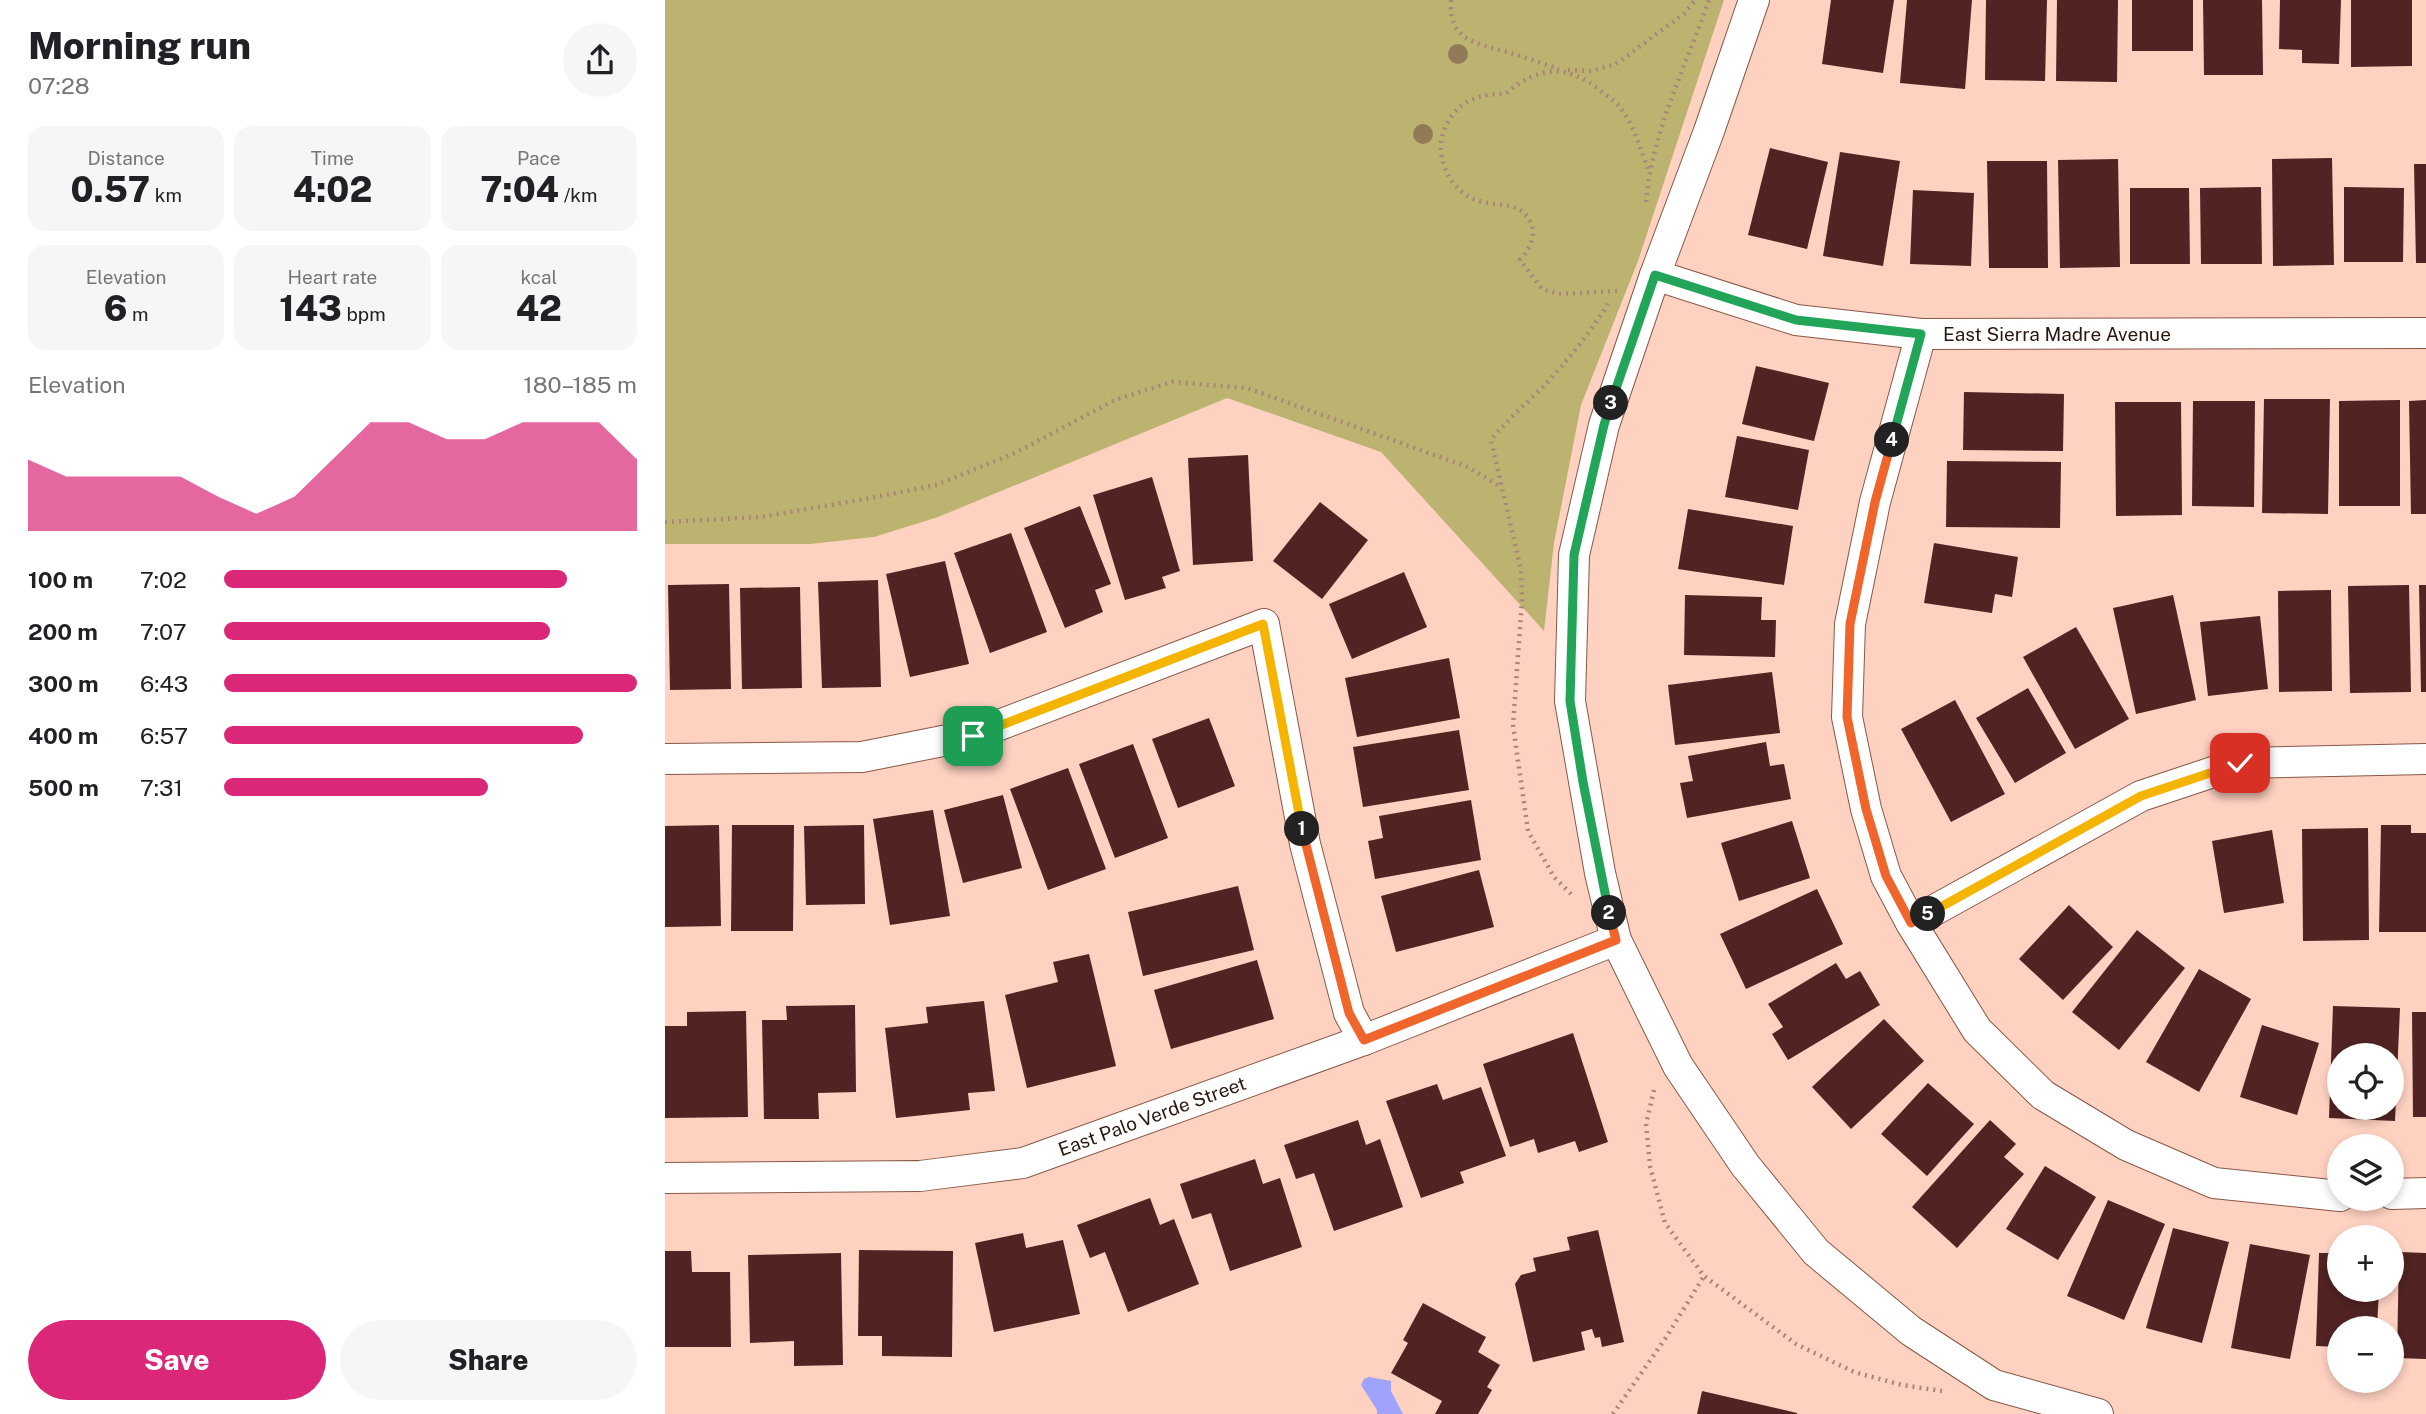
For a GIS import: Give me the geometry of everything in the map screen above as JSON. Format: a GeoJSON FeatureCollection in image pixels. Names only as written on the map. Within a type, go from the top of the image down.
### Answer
{"type":"FeatureCollection","features":[{"type":"Feature","properties":{"kind":"street"},"geometry":{"type":"LineString","coordinates":[[1754,0],[1604,425],[1574,555],[1570,701],[1600,873],[1616,940],[1678,1066],[1745,1165],[1816,1252],[1911,1331],[1994,1385],[2081,1412]]}},
{"type":"Feature","properties":{"kind":"street","name":"East Sierra Madre Avenue"},"geometry":{"type":"LineString","coordinates":[[1655,275],[1796,320],[1921,334],[2426,333]]}},
{"type":"Feature","properties":{"kind":"street"},"geometry":{"type":"LineString","coordinates":[[1921,334],[1875,502],[1850,624],[1847,717],[1866,809],[1886,876],[1911,923],[1977,1030],[2043,1095],[2126,1145],[2214,1183],[2327,1195]]}},
{"type":"Feature","properties":{"kind":"street"},"geometry":{"type":"LineString","coordinates":[[665,759],[862,757],[973,736],[1263,624],[1305,844],[1349,1013],[1364,1040]]}},
{"type":"Feature","properties":{"kind":"street"},"geometry":{"type":"LineString","coordinates":[[1911,923],[2141,796],[2240,763],[2426,759]]}},
{"type":"Feature","properties":{"kind":"street","name":"East Palo Verde Street"},"geometry":{"type":"LineString","coordinates":[[665,1178],[920,1176],[1023,1163],[1364,1040],[1616,940]]}},
{"type":"Feature","properties":{"kind":"street"},"geometry":{"type":"LineString","coordinates":[[2404,1194],[2426,1194]]}},
{"type":"Feature","properties":{"kind":"path"},"geometry":{"type":"LineString","coordinates":[[1451,0],[1450,16],[1459,33],[1479,45],[1587,79],[1619,105],[1634,132],[1649,170]]}},
{"type":"Feature","properties":{"kind":"path"},"geometry":{"type":"LineString","coordinates":[[1618,291],[1559,294],[1542,289],[1520,260],[1532,242],[1530,221],[1522,211],[1511,205],[1481,201],[1464,193],[1451,181],[1443,165],[1440,146],[1444,128],[1451,115],[1462,105],[1490,94],[1505,94],[1520,82],[1540,74],[1563,70],[1591,71],[1616,64],[1685,13],[1695,0]]}},
{"type":"Feature","properties":{"kind":"path"},"geometry":{"type":"LineString","coordinates":[[665,522],[761,517],[936,485],[1015,453],[1115,400],[1172,382],[1247,388],[1468,467],[1503,489]]}},
{"type":"Feature","properties":{"kind":"path"},"geometry":{"type":"LineString","coordinates":[[1666,1041],[1646,1125],[1650,1166],[1665,1223],[1704,1276],[1796,1344],[1854,1372],[1902,1385],[1951,1392]]}},
{"type":"Feature","properties":{"kind":"path"},"geometry":{"type":"LineString","coordinates":[[1613,1414],[1667,1336],[1704,1276]]}},
{"type":"Feature","properties":{"kind":"shaded area"},"geometry":{"type":"Polygon","coordinates":[[[665,0],[1724,0],[1638,261],[1581,405],[1554,543],[1544,631],[1381,452],[1227,398],[938,517],[874,537],[810,544],[665,544],[665,0]]]}},
{"type":"Feature","properties":{"kind":"water"},"geometry":{"type":"Polygon","coordinates":[[[1369,1377],[1391,1381],[1391,1391],[1403,1414],[1377,1414],[1361,1385],[1364,1379],[1369,1377]]]}},
{"type":"Feature","properties":{"kind":"building"},"geometry":{"type":"Polygon","coordinates":[[[1831,0],[1894,0],[1883,73],[1822,64],[1831,0]]]}},
{"type":"Feature","properties":{"kind":"building"},"geometry":{"type":"Polygon","coordinates":[[[1907,0],[1972,0],[1965,89],[1900,83],[1907,0]]]}},
{"type":"Feature","properties":{"kind":"building"},"geometry":{"type":"Polygon","coordinates":[[[1986,0],[2047,0],[2045,81],[1985,80],[1986,0]]]}},
{"type":"Feature","properties":{"kind":"building"},"geometry":{"type":"Polygon","coordinates":[[[2057,0],[2118,0],[2117,82],[2056,81],[2057,0]]]}},
{"type":"Feature","properties":{"kind":"building"},"geometry":{"type":"Polygon","coordinates":[[[2132,0],[2193,0],[2193,51],[2132,51],[2132,0]]]}},
{"type":"Feature","properties":{"kind":"building"},"geometry":{"type":"Polygon","coordinates":[[[2203,0],[2262,0],[2263,75],[2204,75],[2203,0]]]}},
{"type":"Feature","properties":{"kind":"building"},"geometry":{"type":"Polygon","coordinates":[[[2280,0],[2341,0],[2339,64],[2302,63],[2302,50],[2279,49],[2280,0]]]}},
{"type":"Feature","properties":{"kind":"building"},"geometry":{"type":"Polygon","coordinates":[[[2351,0],[2412,0],[2412,66],[2351,67],[2351,0]]]}},
{"type":"Feature","properties":{"kind":"building"},"geometry":{"type":"Polygon","coordinates":[[[1770,148],[1828,162],[1807,249],[1748,235],[1770,148]]]}},
{"type":"Feature","properties":{"kind":"building"},"geometry":{"type":"Polygon","coordinates":[[[1840,152],[1900,161],[1883,266],[1823,256],[1840,152]]]}},
{"type":"Feature","properties":{"kind":"building"},"geometry":{"type":"Polygon","coordinates":[[[2332,158],[2334,265],[2273,266],[2272,159],[2332,158]]]}},
{"type":"Feature","properties":{"kind":"building"},"geometry":{"type":"Polygon","coordinates":[[[2118,159],[2120,267],[2060,268],[2058,160],[2118,159]]]}},
{"type":"Feature","properties":{"kind":"building"},"geometry":{"type":"Polygon","coordinates":[[[1987,161],[2047,161],[2048,268],[1989,268],[1987,161]]]}},
{"type":"Feature","properties":{"kind":"building"},"geometry":{"type":"Polygon","coordinates":[[[2414,164],[2426,164],[2426,263],[2416,263],[2414,164]]]}},
{"type":"Feature","properties":{"kind":"building"},"geometry":{"type":"Polygon","coordinates":[[[2261,187],[2262,264],[2201,264],[2200,188],[2261,187]]]}},
{"type":"Feature","properties":{"kind":"building"},"geometry":{"type":"Polygon","coordinates":[[[2344,187],[2404,188],[2403,262],[2344,262],[2344,187]]]}},
{"type":"Feature","properties":{"kind":"building"},"geometry":{"type":"Polygon","coordinates":[[[2130,188],[2189,188],[2190,264],[2130,264],[2130,188]]]}},
{"type":"Feature","properties":{"kind":"building"},"geometry":{"type":"Polygon","coordinates":[[[1913,190],[1974,193],[1971,266],[1910,264],[1913,190]]]}},
{"type":"Feature","properties":{"kind":"building"},"geometry":{"type":"Polygon","coordinates":[[[1756,366],[1829,383],[1814,441],[1742,424],[1756,366]]]}},
{"type":"Feature","properties":{"kind":"building"},"geometry":{"type":"Polygon","coordinates":[[[1964,392],[2064,394],[2063,451],[1963,450],[1964,392]]]}},
{"type":"Feature","properties":{"kind":"building"},"geometry":{"type":"Polygon","coordinates":[[[2264,399],[2330,399],[2328,514],[2262,513],[2264,399]]]}},
{"type":"Feature","properties":{"kind":"building"},"geometry":{"type":"Polygon","coordinates":[[[2400,400],[2400,506],[2339,506],[2339,401],[2400,400]]]}},
{"type":"Feature","properties":{"kind":"building"},"geometry":{"type":"Polygon","coordinates":[[[2426,400],[2426,514],[2411,514],[2409,401],[2426,400]]]}},
{"type":"Feature","properties":{"kind":"building"},"geometry":{"type":"Polygon","coordinates":[[[2193,401],[2255,401],[2254,507],[2192,506],[2193,401]]]}},
{"type":"Feature","properties":{"kind":"building"},"geometry":{"type":"Polygon","coordinates":[[[2115,402],[2181,402],[2182,515],[2116,516],[2115,402]]]}},
{"type":"Feature","properties":{"kind":"building"},"geometry":{"type":"Polygon","coordinates":[[[1737,436],[1809,450],[1798,510],[1725,497],[1737,436]]]}},
{"type":"Feature","properties":{"kind":"building"},"geometry":{"type":"Polygon","coordinates":[[[1248,455],[1253,561],[1193,565],[1188,458],[1248,455]]]}},
{"type":"Feature","properties":{"kind":"building"},"geometry":{"type":"Polygon","coordinates":[[[1947,461],[2061,462],[2060,528],[1946,527],[1947,461]]]}},
{"type":"Feature","properties":{"kind":"building"},"geometry":{"type":"Polygon","coordinates":[[[1152,477],[1180,571],[1162,577],[1166,588],[1125,600],[1093,495],[1152,477]]]}},
{"type":"Feature","properties":{"kind":"building"},"geometry":{"type":"Polygon","coordinates":[[[1320,502],[1368,540],[1322,599],[1273,561],[1320,502]]]}},
{"type":"Feature","properties":{"kind":"building"},"geometry":{"type":"Polygon","coordinates":[[[1080,506],[1111,584],[1095,590],[1103,612],[1065,628],[1024,528],[1080,506]]]}},
{"type":"Feature","properties":{"kind":"building"},"geometry":{"type":"Polygon","coordinates":[[[1688,509],[1793,526],[1784,585],[1678,569],[1688,509]]]}},
{"type":"Feature","properties":{"kind":"building"},"geometry":{"type":"Polygon","coordinates":[[[1011,533],[1047,632],[990,653],[954,553],[1011,533]]]}},
{"type":"Feature","properties":{"kind":"building"},"geometry":{"type":"Polygon","coordinates":[[[1934,543],[2018,557],[2012,597],[1995,594],[1992,613],[1924,603],[1934,543]]]}},
{"type":"Feature","properties":{"kind":"building"},"geometry":{"type":"Polygon","coordinates":[[[945,561],[969,664],[910,677],[886,574],[945,561]]]}},
{"type":"Feature","properties":{"kind":"building"},"geometry":{"type":"Polygon","coordinates":[[[1404,572],[1427,627],[1352,659],[1329,604],[1404,572]]]}},
{"type":"Feature","properties":{"kind":"building"},"geometry":{"type":"Polygon","coordinates":[[[878,580],[881,687],[822,688],[818,582],[878,580]]]}},
{"type":"Feature","properties":{"kind":"building"},"geometry":{"type":"Polygon","coordinates":[[[729,584],[731,689],[670,690],[668,585],[729,584]]]}},
{"type":"Feature","properties":{"kind":"building"},"geometry":{"type":"Polygon","coordinates":[[[2409,585],[2411,692],[2350,693],[2348,586],[2409,585]]]}},
{"type":"Feature","properties":{"kind":"building"},"geometry":{"type":"Polygon","coordinates":[[[2419,585],[2426,585],[2426,692],[2421,692],[2419,585]]]}},
{"type":"Feature","properties":{"kind":"building"},"geometry":{"type":"Polygon","coordinates":[[[800,587],[802,688],[742,689],[740,588],[800,587]]]}},
{"type":"Feature","properties":{"kind":"building"},"geometry":{"type":"Polygon","coordinates":[[[2331,590],[2332,691],[2279,692],[2278,591],[2331,590]]]}},
{"type":"Feature","properties":{"kind":"building"},"geometry":{"type":"Polygon","coordinates":[[[1685,595],[1762,597],[1761,620],[1776,620],[1775,657],[1684,655],[1685,595]]]}},
{"type":"Feature","properties":{"kind":"building"},"geometry":{"type":"Polygon","coordinates":[[[2173,595],[2196,700],[2136,714],[2113,608],[2173,595]]]}},
{"type":"Feature","properties":{"kind":"building"},"geometry":{"type":"Polygon","coordinates":[[[2260,616],[2268,689],[2208,696],[2200,622],[2260,616]]]}},
{"type":"Feature","properties":{"kind":"building"},"geometry":{"type":"Polygon","coordinates":[[[2076,627],[2129,719],[2075,749],[2023,657],[2076,627]]]}},
{"type":"Feature","properties":{"kind":"building"},"geometry":{"type":"Polygon","coordinates":[[[1449,658],[1460,718],[1357,737],[1345,678],[1449,658]]]}},
{"type":"Feature","properties":{"kind":"building"},"geometry":{"type":"Polygon","coordinates":[[[1772,672],[1780,733],[1675,745],[1668,685],[1772,672]]]}},
{"type":"Feature","properties":{"kind":"building"},"geometry":{"type":"Polygon","coordinates":[[[2028,688],[2066,753],[2015,783],[1976,718],[2028,688]]]}},
{"type":"Feature","properties":{"kind":"building"},"geometry":{"type":"Polygon","coordinates":[[[1955,700],[2005,794],[1951,822],[1901,729],[1955,700]]]}},
{"type":"Feature","properties":{"kind":"building"},"geometry":{"type":"Polygon","coordinates":[[[1209,718],[1235,786],[1178,808],[1152,739],[1209,718]]]}},
{"type":"Feature","properties":{"kind":"building"},"geometry":{"type":"Polygon","coordinates":[[[1459,730],[1469,790],[1363,807],[1353,747],[1459,730]]]}},
{"type":"Feature","properties":{"kind":"building"},"geometry":{"type":"Polygon","coordinates":[[[1766,742],[1770,766],[1784,764],[1791,799],[1687,818],[1680,783],[1693,781],[1688,756],[1766,742]]]}},
{"type":"Feature","properties":{"kind":"building"},"geometry":{"type":"Polygon","coordinates":[[[1133,744],[1168,838],[1115,858],[1079,764],[1133,744]]]}},
{"type":"Feature","properties":{"kind":"building"},"geometry":{"type":"Polygon","coordinates":[[[1068,768],[1106,869],[1048,890],[1010,789],[1068,768]]]}},
{"type":"Feature","properties":{"kind":"building"},"geometry":{"type":"Polygon","coordinates":[[[1003,795],[1022,868],[963,883],[944,810],[1003,795]]]}},
{"type":"Feature","properties":{"kind":"building"},"geometry":{"type":"Polygon","coordinates":[[[1471,800],[1481,860],[1375,879],[1368,841],[1383,838],[1379,816],[1471,800]]]}},
{"type":"Feature","properties":{"kind":"building"},"geometry":{"type":"Polygon","coordinates":[[[933,810],[950,916],[890,925],[873,819],[933,810]]]}},
{"type":"Feature","properties":{"kind":"building"},"geometry":{"type":"Polygon","coordinates":[[[1792,821],[1810,878],[1739,901],[1721,843],[1792,821]]]}},
{"type":"Feature","properties":{"kind":"building"},"geometry":{"type":"Polygon","coordinates":[[[719,825],[721,926],[665,927],[665,826],[719,825]]]}},
{"type":"Feature","properties":{"kind":"building"},"geometry":{"type":"Polygon","coordinates":[[[732,825],[794,825],[793,931],[731,931],[732,825]]]}},
{"type":"Feature","properties":{"kind":"building"},"geometry":{"type":"Polygon","coordinates":[[[864,825],[865,904],[806,905],[804,826],[864,825]]]}},
{"type":"Feature","properties":{"kind":"building"},"geometry":{"type":"Polygon","coordinates":[[[2381,825],[2411,825],[2411,833],[2426,833],[2426,932],[2379,932],[2381,825]]]}},
{"type":"Feature","properties":{"kind":"building"},"geometry":{"type":"Polygon","coordinates":[[[2368,828],[2369,940],[2303,941],[2302,829],[2368,828]]]}},
{"type":"Feature","properties":{"kind":"building"},"geometry":{"type":"Polygon","coordinates":[[[2272,830],[2284,903],[2224,913],[2212,841],[2272,830]]]}},
{"type":"Feature","properties":{"kind":"building"},"geometry":{"type":"Polygon","coordinates":[[[1479,870],[1494,927],[1396,952],[1381,896],[1479,870]]]}},
{"type":"Feature","properties":{"kind":"building"},"geometry":{"type":"Polygon","coordinates":[[[1238,886],[1254,950],[1143,976],[1128,912],[1238,886]]]}},
{"type":"Feature","properties":{"kind":"building"},"geometry":{"type":"Polygon","coordinates":[[[1817,889],[1843,944],[1746,989],[1720,934],[1817,889]]]}},
{"type":"Feature","properties":{"kind":"building"},"geometry":{"type":"Polygon","coordinates":[[[2069,905],[2113,947],[2063,1000],[2019,959],[2069,905]]]}},
{"type":"Feature","properties":{"kind":"building"},"geometry":{"type":"Polygon","coordinates":[[[2137,930],[2185,968],[2119,1050],[2072,1012],[2137,930]]]}},
{"type":"Feature","properties":{"kind":"building"},"geometry":{"type":"Polygon","coordinates":[[[1089,954],[1116,1066],[1027,1088],[1005,995],[1058,982],[1053,962],[1089,954]]]}},
{"type":"Feature","properties":{"kind":"building"},"geometry":{"type":"Polygon","coordinates":[[[1257,960],[1274,1019],[1171,1049],[1154,990],[1257,960]]]}},
{"type":"Feature","properties":{"kind":"building"},"geometry":{"type":"Polygon","coordinates":[[[1836,963],[1846,979],[1860,971],[1880,1005],[1788,1060],[1772,1034],[1783,1027],[1768,1004],[1836,963]]]}},
{"type":"Feature","properties":{"kind":"building"},"geometry":{"type":"Polygon","coordinates":[[[2199,969],[2251,999],[2199,1092],[2146,1062],[2199,969]]]}},
{"type":"Feature","properties":{"kind":"building"},"geometry":{"type":"Polygon","coordinates":[[[984,1001],[995,1091],[968,1093],[970,1110],[896,1118],[885,1028],[928,1023],[926,1007],[984,1001]]]}},
{"type":"Feature","properties":{"kind":"building"},"geometry":{"type":"Polygon","coordinates":[[[855,1005],[856,1092],[818,1093],[819,1119],[764,1119],[762,1020],[787,1020],[786,1006],[855,1005]]]}},
{"type":"Feature","properties":{"kind":"building"},"geometry":{"type":"Polygon","coordinates":[[[2333,1006],[2400,1008],[2398,1043],[2332,1043],[2333,1006]]]}},
{"type":"Feature","properties":{"kind":"building"},"geometry":{"type":"Polygon","coordinates":[[[746,1011],[748,1117],[665,1118],[665,1026],[687,1026],[687,1012],[746,1011]]]}},
{"type":"Feature","properties":{"kind":"building"},"geometry":{"type":"Polygon","coordinates":[[[2412,1012],[2426,1012],[2426,1117],[2413,1117],[2412,1012]]]}},
{"type":"Feature","properties":{"kind":"building"},"geometry":{"type":"Polygon","coordinates":[[[1884,1019],[1924,1061],[1851,1129],[1812,1087],[1884,1019]]]}},
{"type":"Feature","properties":{"kind":"building"},"geometry":{"type":"Polygon","coordinates":[[[2262,1025],[2319,1043],[2297,1115],[2240,1097],[2262,1025]]]}},
{"type":"Feature","properties":{"kind":"building"},"geometry":{"type":"Polygon","coordinates":[[[1573,1033],[1608,1142],[1579,1152],[1575,1141],[1538,1153],[1534,1139],[1510,1147],[1483,1064],[1573,1033]]]}},
{"type":"Feature","properties":{"kind":"building"},"geometry":{"type":"Polygon","coordinates":[[[1928,1083],[1974,1124],[1927,1176],[1881,1134],[1928,1083]]]}},
{"type":"Feature","properties":{"kind":"building"},"geometry":{"type":"Polygon","coordinates":[[[1437,1084],[1443,1100],[1481,1087],[1506,1156],[1460,1172],[1464,1183],[1421,1198],[1386,1101],[1437,1084]]]}},
{"type":"Feature","properties":{"kind":"building"},"geometry":{"type":"Polygon","coordinates":[[[1358,1120],[1366,1145],[1380,1139],[1403,1207],[1334,1231],[1314,1173],[1296,1179],[1284,1145],[1358,1120]]]}},
{"type":"Feature","properties":{"kind":"building"},"geometry":{"type":"Polygon","coordinates":[[[1990,1120],[2016,1144],[2004,1157],[2024,1174],[1957,1248],[1912,1207],[1990,1120]]]}},
{"type":"Feature","properties":{"kind":"building"},"geometry":{"type":"Polygon","coordinates":[[[1255,1159],[1263,1184],[1280,1178],[1302,1247],[1230,1271],[1211,1213],[1192,1219],[1180,1184],[1255,1159]]]}},
{"type":"Feature","properties":{"kind":"building"},"geometry":{"type":"Polygon","coordinates":[[[2045,1166],[2096,1197],[2058,1260],[2006,1229],[2045,1166]]]}},
{"type":"Feature","properties":{"kind":"building"},"geometry":{"type":"Polygon","coordinates":[[[1150,1198],[1160,1225],[1174,1219],[1199,1284],[1128,1312],[1105,1252],[1090,1258],[1077,1225],[1150,1198]]]}},
{"type":"Feature","properties":{"kind":"building"},"geometry":{"type":"Polygon","coordinates":[[[2108,1200],[2165,1224],[2124,1320],[2067,1296],[2108,1200]]]}},
{"type":"Feature","properties":{"kind":"building"},"geometry":{"type":"Polygon","coordinates":[[[2173,1228],[2229,1242],[2202,1343],[2146,1328],[2173,1228]]]}},
{"type":"Feature","properties":{"kind":"building"},"geometry":{"type":"Polygon","coordinates":[[[1598,1230],[1624,1342],[1602,1347],[1600,1337],[1595,1338],[1592,1329],[1581,1332],[1585,1350],[1533,1362],[1515,1284],[1521,1275],[1536,1271],[1533,1258],[1570,1250],[1567,1237],[1598,1230]]]}},
{"type":"Feature","properties":{"kind":"building"},"geometry":{"type":"Polygon","coordinates":[[[1023,1233],[1026,1248],[1063,1240],[1080,1314],[994,1332],[975,1243],[1023,1233]]]}},
{"type":"Feature","properties":{"kind":"building"},"geometry":{"type":"Polygon","coordinates":[[[2250,1244],[2310,1255],[2290,1359],[2231,1348],[2250,1244]]]}},
{"type":"Feature","properties":{"kind":"building"},"geometry":{"type":"Polygon","coordinates":[[[859,1250],[953,1251],[952,1357],[882,1356],[882,1336],[858,1336],[859,1250]]]}},
{"type":"Feature","properties":{"kind":"building"},"geometry":{"type":"Polygon","coordinates":[[[665,1251],[691,1251],[692,1272],[730,1272],[731,1347],[665,1347],[665,1251]]]}},
{"type":"Feature","properties":{"kind":"building"},"geometry":{"type":"Polygon","coordinates":[[[2404,1252],[2426,1253],[2426,1359],[2404,1358],[2404,1316],[2398,1316],[2398,1302],[2404,1302],[2404,1252]]]}},
{"type":"Feature","properties":{"kind":"building"},"geometry":{"type":"Polygon","coordinates":[[[841,1253],[843,1365],[794,1366],[794,1341],[750,1343],[748,1255],[841,1253]]]}},
{"type":"Feature","properties":{"kind":"building"},"geometry":{"type":"Polygon","coordinates":[[[2319,1253],[2327,1253],[2327,1302],[2378,1302],[2378,1316],[2327,1316],[2327,1346],[2316,1346],[2319,1253]]]}},
{"type":"Feature","properties":{"kind":"building"},"geometry":{"type":"Polygon","coordinates":[[[1423,1303],[1486,1337],[1478,1352],[1500,1365],[1487,1387],[1492,1390],[1478,1414],[1435,1414],[1442,1401],[1391,1373],[1408,1343],[1403,1340],[1423,1303]]]}},
{"type":"Feature","properties":{"kind":"building"},"geometry":{"type":"Polygon","coordinates":[[[1702,1391],[1797,1413],[1797,1414],[1697,1414],[1702,1391]]]}},
{"type":"Feature","properties":{"kind":"route"},"geometry":{"type":"LineString","coordinates":[[973,736],[1263,624],[1305,844],[1349,1013],[1364,1040],[1616,940],[1600,873],[1570,701],[1574,555],[1604,425],[1655,275],[1796,320],[1921,334],[1875,502],[1850,624],[1847,717],[1866,809],[1886,876],[1911,923],[2141,796],[2240,763]]}}]}
